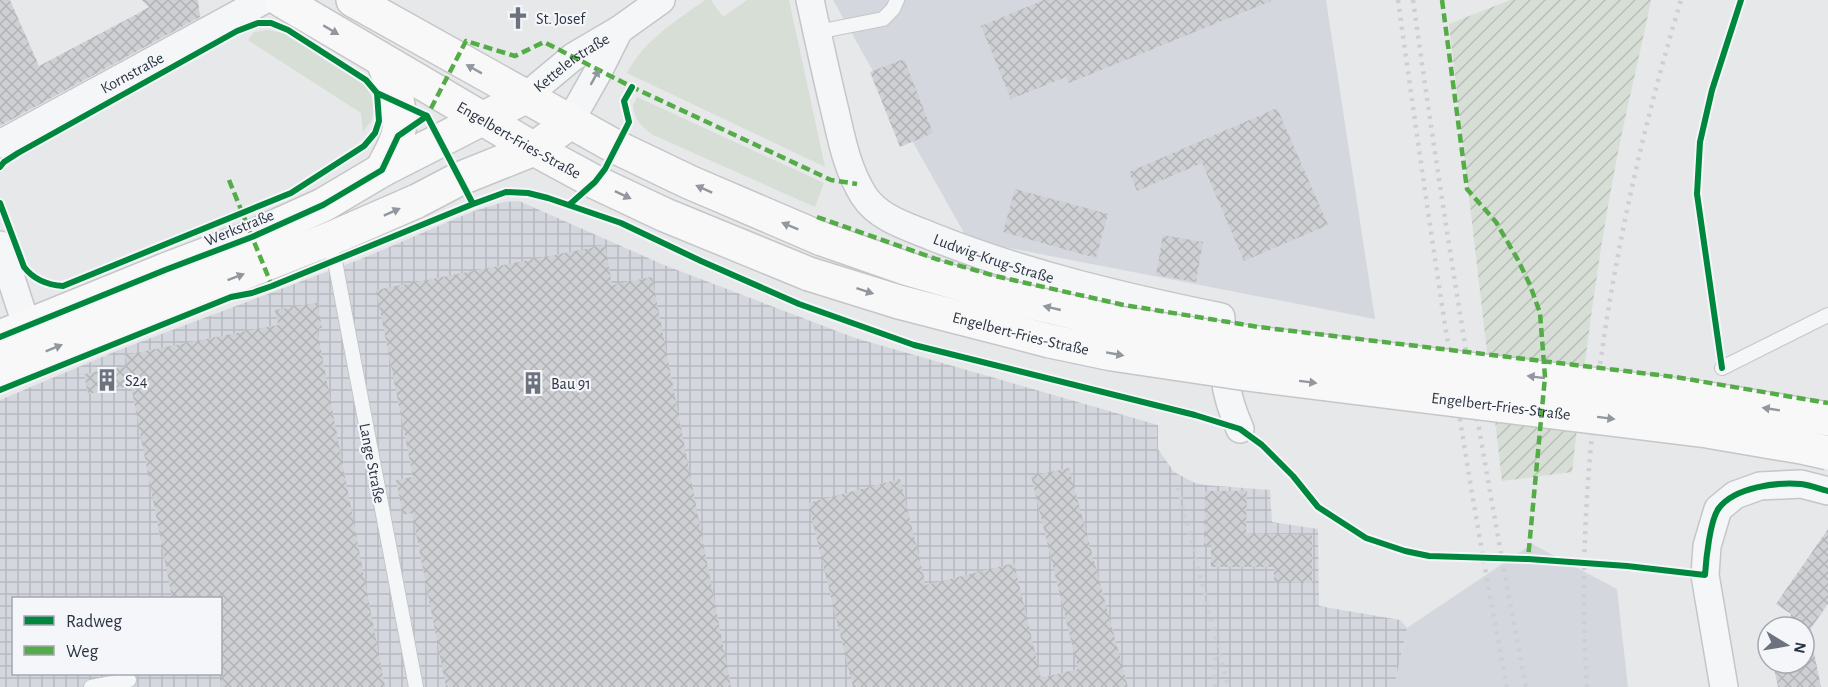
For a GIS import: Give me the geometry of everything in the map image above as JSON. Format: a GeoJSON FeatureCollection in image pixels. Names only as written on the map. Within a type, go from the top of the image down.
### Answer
{"type":"FeatureCollection","features":[{"type":"Feature","properties":{"kind":"main road","name":"Engelbert-Fries-Straße"},"geometry":{"type":"LineString","coordinates":[[281,0],[534,149],[595,182],[665,215],[809,274],[899,302],[1050,341],[1113,354],[1247,374],[1707,431],[1828,453]]}},
{"type":"Feature","properties":{"kind":"main road","name":"Engelbert-Fries-Straße"},"geometry":{"type":"LineString","coordinates":[[353,0],[569,123],[689,182],[822,238],[908,269],[995,294],[1119,323],[1253,343],[1703,398],[1828,419]]}},
{"type":"Feature","properties":{"kind":"main road"},"geometry":{"type":"LineString","coordinates":[[382,170],[398,136],[400,118],[398,103],[383,61]]}},
{"type":"Feature","properties":{"kind":"main road","name":"Werkstraße"},"geometry":{"type":"LineString","coordinates":[[14,332],[252,237],[323,205],[438,140],[525,97]]}},
{"type":"Feature","properties":{"kind":"main road"},"geometry":{"type":"LineString","coordinates":[[0,370],[327,240],[417,201],[459,179],[534,149],[569,123]]}},
{"type":"Feature","properties":{"kind":"street","name":"Kornstraße"},"geometry":{"type":"LineString","coordinates":[[0,144],[264,0]]}},
{"type":"Feature","properties":{"kind":"street","name":"Kettelerstraße"},"geometry":{"type":"LineString","coordinates":[[525,97],[573,57],[619,30],[661,0]]}},
{"type":"Feature","properties":{"kind":"street","name":"Ludwig-Krug-Straße"},"geometry":{"type":"LineString","coordinates":[[810,0],[848,165],[865,198],[879,212],[898,223],[964,249],[1034,271],[1142,301],[1221,317],[1222,371],[1230,408],[1240,429]]}},
{"type":"Feature","properties":{"kind":"street","name":"Kettelerstraße"},"geometry":{"type":"LineString","coordinates":[[569,123],[619,30]]}},
{"type":"Feature","properties":{"kind":"street"},"geometry":{"type":"LineString","coordinates":[[0,245],[14,332]]}},
{"type":"Feature","properties":{"kind":"street"},"geometry":{"type":"LineString","coordinates":[[1724,687],[1705,575],[1707,546],[1718,508],[1735,495],[1760,486],[1802,484],[1828,491]]}},
{"type":"Feature","properties":{"kind":"lane"},"geometry":{"type":"LineString","coordinates":[[817,32],[883,19],[893,9],[897,0]]}},
{"type":"Feature","properties":{"kind":"lane","name":"Lange Straße"},"geometry":{"type":"LineString","coordinates":[[327,240],[341,294],[416,687]]}},
{"type":"Feature","properties":{"kind":"lane"},"geometry":{"type":"LineString","coordinates":[[1722,368],[1828,315]]}},
{"type":"Feature","properties":{"kind":"lane"},"geometry":{"type":"LineString","coordinates":[[91,687],[129,680]]}},
{"type":"Feature","properties":{"kind":"shaded area"},"geometry":{"type":"Polygon","coordinates":[[[705,0],[711,0],[723,17],[747,0],[789,0],[825,167],[627,73],[634,61],[652,41],[705,0]]]}},
{"type":"Feature","properties":{"kind":"shaded area"},"geometry":{"type":"Polygon","coordinates":[[[833,0],[1326,0],[1375,319],[968,240],[833,0]]]}},
{"type":"Feature","properties":{"kind":"shaded area"},"geometry":{"type":"Polygon","coordinates":[[[1510,0],[1651,0],[1610,192],[1586,352],[1572,472],[1502,481],[1449,24],[1510,0]]]}},
{"type":"Feature","properties":{"kind":"shaded area"},"geometry":{"type":"Polygon","coordinates":[[[269,30],[285,34],[364,83],[372,97],[375,110],[363,132],[361,113],[248,40],[254,32],[269,30]]]}},
{"type":"Feature","properties":{"kind":"shaded area"},"geometry":{"type":"Polygon","coordinates":[[[637,97],[824,183],[815,207],[653,135],[637,119],[633,105],[637,97]]]}},
{"type":"Feature","properties":{"kind":"shaded area"},"geometry":{"type":"Polygon","coordinates":[[[519,201],[664,265],[855,338],[1158,425],[1158,449],[1174,472],[1195,483],[1205,485],[1270,490],[1272,522],[1318,529],[1319,606],[1400,620],[1407,628],[1394,687],[0,687],[0,400],[119,350],[361,259],[474,211],[504,202],[519,201]]]}},
{"type":"Feature","properties":{"kind":"shaded area"},"geometry":{"type":"Polygon","coordinates":[[[1532,544],[1617,589],[1628,687],[1394,687],[1407,628],[1532,544]]]}},
{"type":"Feature","properties":{"kind":"building"},"geometry":{"type":"Polygon","coordinates":[[[0,0],[10,0],[39,66],[149,7],[142,0],[198,0],[200,17],[0,126],[0,0]]]}},
{"type":"Feature","properties":{"kind":"building"},"geometry":{"type":"Polygon","coordinates":[[[1044,0],[1271,1],[1069,83],[1066,77],[1011,99],[981,26],[1044,0]]]}},
{"type":"Feature","properties":{"kind":"building"},"geometry":{"type":"Polygon","coordinates":[[[904,59],[933,133],[900,147],[870,72],[904,59]]]}},
{"type":"Feature","properties":{"kind":"building"},"geometry":{"type":"Polygon","coordinates":[[[1277,108],[1328,225],[1244,261],[1202,163],[1137,191],[1129,172],[1277,108]]]}},
{"type":"Feature","properties":{"kind":"building"},"geometry":{"type":"Polygon","coordinates":[[[1015,189],[1108,214],[1096,258],[1003,232],[1015,189]]]}},
{"type":"Feature","properties":{"kind":"building"},"geometry":{"type":"Polygon","coordinates":[[[1163,235],[1203,242],[1196,282],[1156,275],[1163,235]]]}},
{"type":"Feature","properties":{"kind":"building","name":"Bau 91"},"geometry":{"type":"Polygon","coordinates":[[[605,245],[612,285],[652,277],[731,687],[446,687],[412,513],[403,515],[396,480],[413,477],[376,290],[605,245]]]}},
{"type":"Feature","properties":{"kind":"building"},"geometry":{"type":"Polygon","coordinates":[[[317,303],[322,328],[317,329],[385,687],[220,687],[222,597],[172,597],[131,386],[88,394],[84,374],[127,366],[125,355],[278,325],[275,310],[317,303]]]}},
{"type":"Feature","properties":{"kind":"building"},"geometry":{"type":"Polygon","coordinates":[[[1069,468],[1128,687],[853,687],[808,503],[900,479],[926,585],[1014,563],[1041,678],[1078,669],[1031,476],[1069,468]]]}},
{"type":"Feature","properties":{"kind":"building"},"geometry":{"type":"Polygon","coordinates":[[[1205,491],[1247,491],[1246,533],[1312,535],[1312,583],[1274,582],[1274,567],[1211,567],[1211,545],[1204,545],[1205,491]]]}},
{"type":"Feature","properties":{"kind":"building"},"geometry":{"type":"Polygon","coordinates":[[[1828,529],[1828,604],[1816,621],[1816,615],[1791,615],[1776,604],[1828,529]]]}},
{"type":"Feature","properties":{"kind":"building"},"geometry":{"type":"Polygon","coordinates":[[[1816,663],[1821,687],[1778,687],[1776,675],[1816,675],[1816,663]]]}},
{"type":"Feature","properties":{"kind":"railway"},"geometry":{"type":"LineString","coordinates":[[1398,0],[1462,430],[1507,687]]}},
{"type":"Feature","properties":{"kind":"railway"},"geometry":{"type":"LineString","coordinates":[[1413,0],[1465,344],[1526,687]]}},
{"type":"Feature","properties":{"kind":"railway"},"geometry":{"type":"LineString","coordinates":[[1587,687],[1584,600],[1586,514],[1593,427],[1604,340],[1618,253],[1636,168],[1681,0]]}},
{"type":"Feature","properties":{"kind":"railway"},"geometry":{"type":"LineString","coordinates":[[1178,488],[1228,687]]}},
{"type":"Feature","properties":{"kind":"railway"},"geometry":{"type":"LineString","coordinates":[[1215,657],[1215,687]]}},
{"type":"Feature","properties":{"kind":"marked path"},"geometry":{"type":"LineString","coordinates":[[1442,0],[1467,189],[1496,222],[1518,260],[1540,313],[1545,377],[1528,559]]}},
{"type":"Feature","properties":{"kind":"marked path"},"geometry":{"type":"LineString","coordinates":[[423,119],[427,116],[466,41],[515,56],[544,42],[632,87],[831,180],[857,184]]}},
{"type":"Feature","properties":{"kind":"marked path"},"geometry":{"type":"LineString","coordinates":[[229,180],[272,286]]}},
{"type":"Feature","properties":{"kind":"marked path"},"geometry":{"type":"LineString","coordinates":[[817,217],[936,259],[995,276],[1124,305],[1259,327],[1675,377],[1828,403]]}},
{"type":"Feature","properties":{"kind":"cycle path"},"geometry":{"type":"LineString","coordinates":[[1722,368],[1697,194],[1700,142],[1712,90],[1741,0]]}},
{"type":"Feature","properties":{"kind":"cycle path"},"geometry":{"type":"LineString","coordinates":[[0,167],[18,153],[237,31],[258,23],[271,23],[288,30],[366,80],[377,93],[427,116],[473,204]]}},
{"type":"Feature","properties":{"kind":"cycle path"},"geometry":{"type":"LineString","coordinates":[[569,205],[595,182],[605,169],[629,122],[624,101],[632,87]]}},
{"type":"Feature","properties":{"kind":"cycle path"},"geometry":{"type":"LineString","coordinates":[[0,203],[24,267],[41,281],[63,286],[291,193],[364,146],[375,133],[379,121],[377,93]]}},
{"type":"Feature","properties":{"kind":"cycle path"},"geometry":{"type":"LineString","coordinates":[[0,337],[252,237],[323,205],[382,170],[398,136],[427,116]]}},
{"type":"Feature","properties":{"kind":"cycle path"},"geometry":{"type":"LineString","coordinates":[[0,390],[231,297],[272,286],[473,204],[506,192],[528,193],[621,223],[799,304],[914,345],[1195,415],[1240,429],[1262,445],[1293,476],[1318,507],[1366,538],[1405,551],[1429,556],[1528,559],[1627,566],[1705,575],[1713,521],[1719,508],[1726,501],[1735,495],[1769,485],[1801,484],[1828,491]]}},
{"type":"Feature","properties":{"kind":"place","name":"St. Josef"},"geometry":{"type":"Point","coordinates":[518,18]}},
{"type":"Feature","properties":{"kind":"place","name":"S24"},"geometry":{"type":"Point","coordinates":[107,380]}},
{"type":"Feature","properties":{"kind":"place","name":"Bau 91"},"geometry":{"type":"Point","coordinates":[533,383]}}]}
